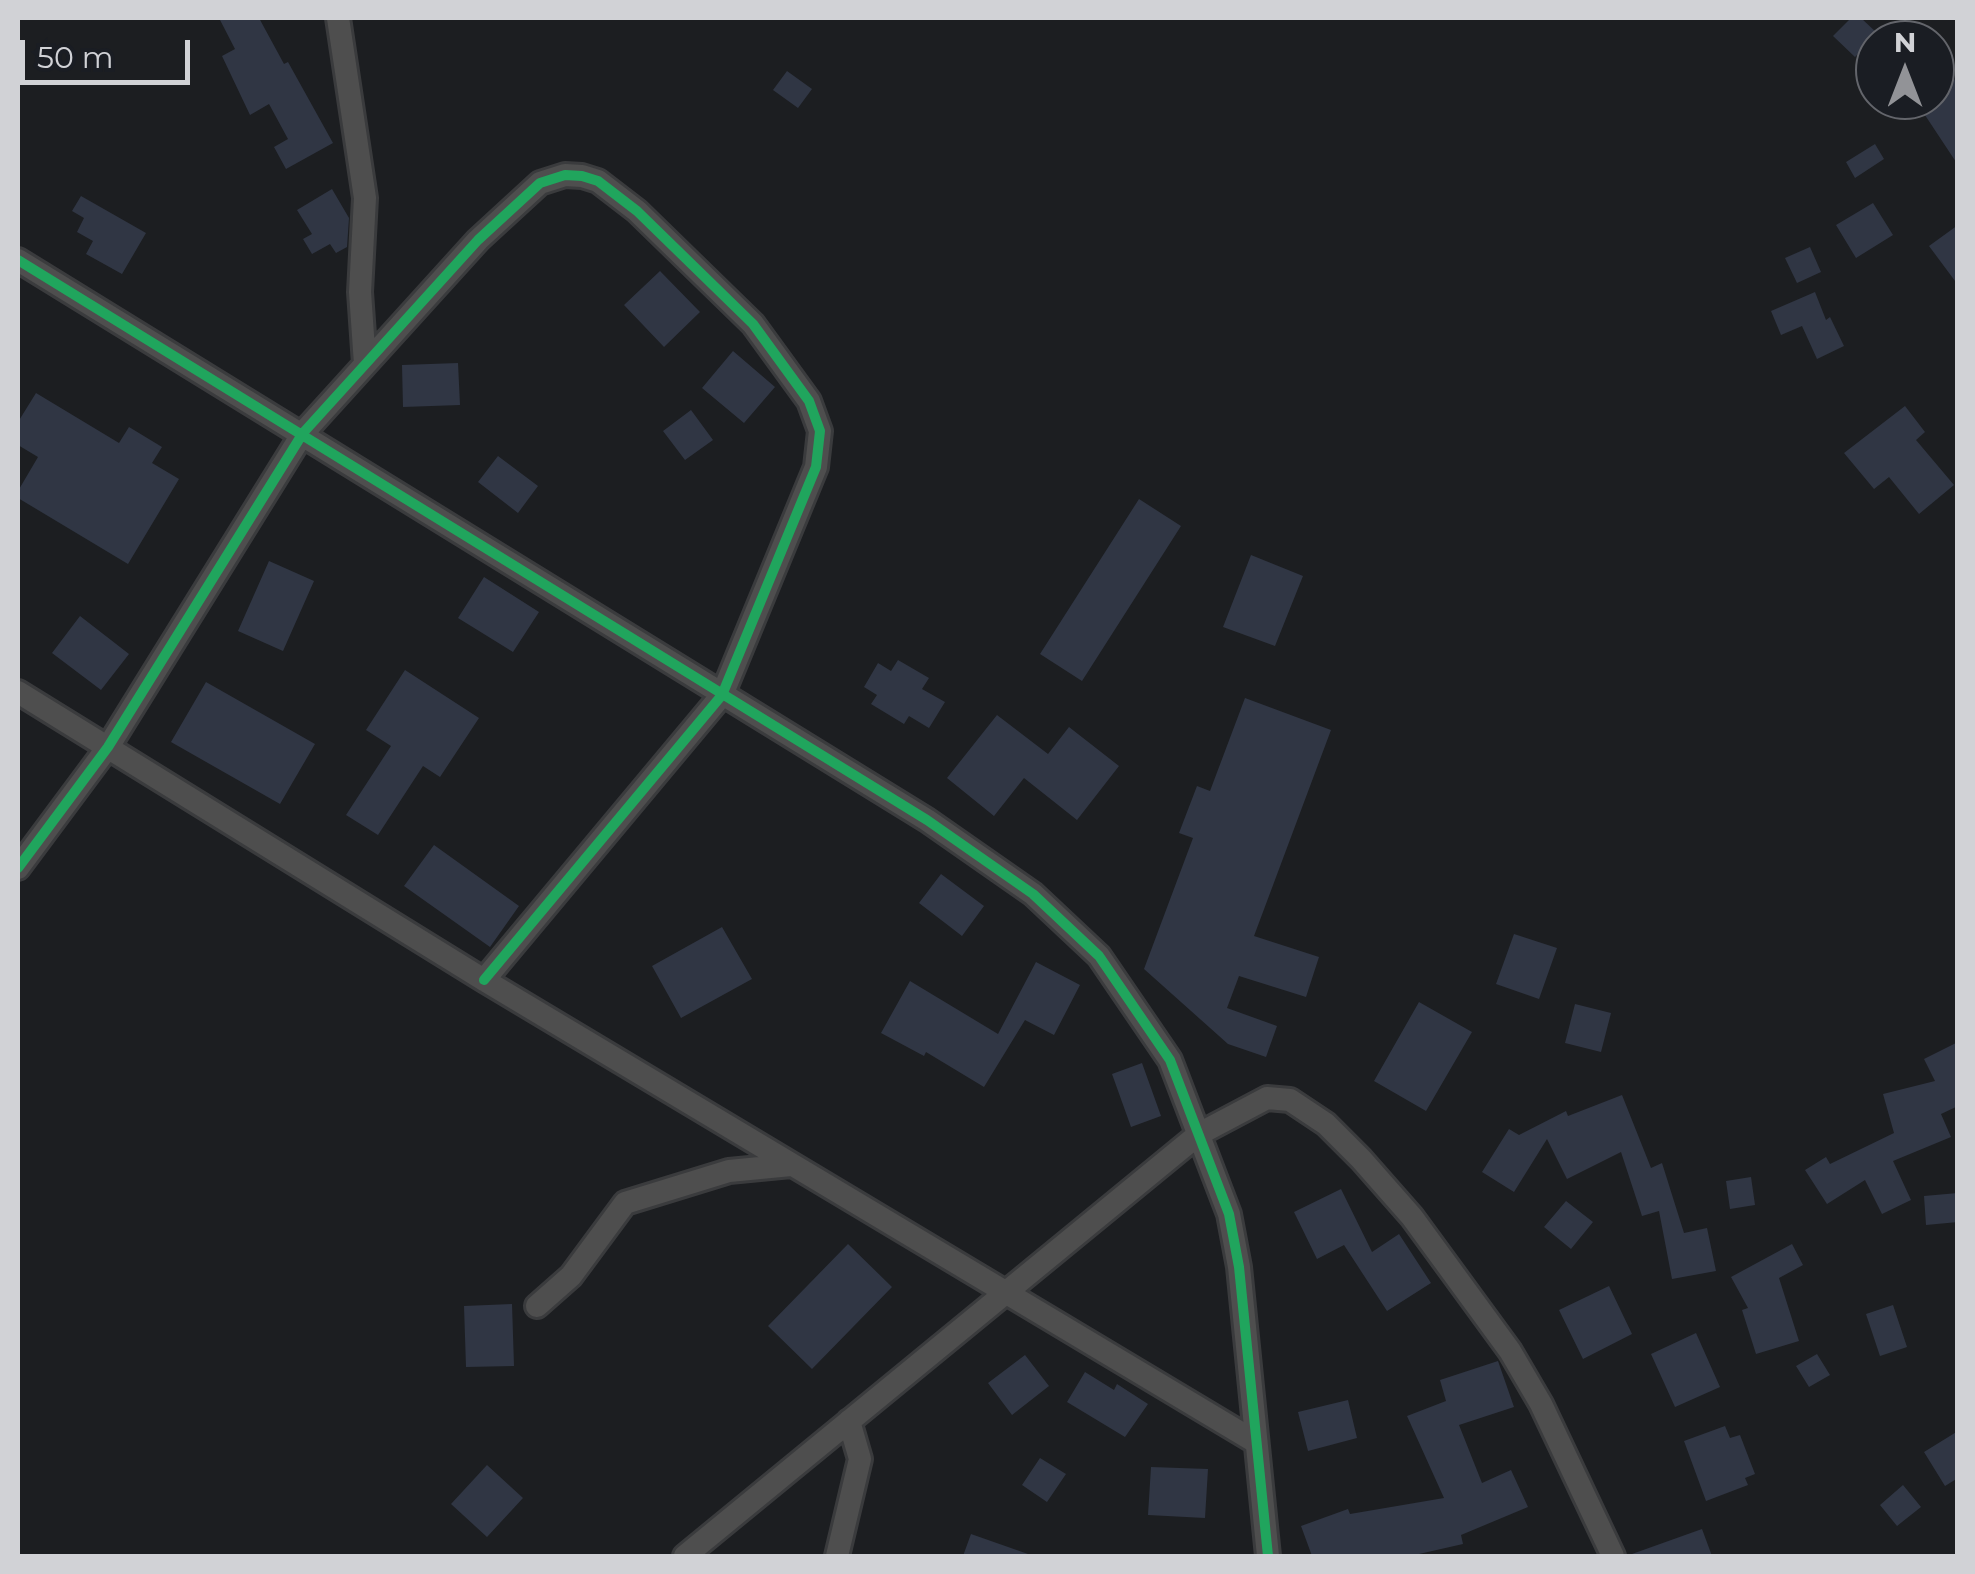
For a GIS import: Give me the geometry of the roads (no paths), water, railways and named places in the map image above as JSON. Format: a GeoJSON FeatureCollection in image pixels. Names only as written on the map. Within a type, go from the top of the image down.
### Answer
{"type":"FeatureCollection","features":[{"type":"Feature","properties":{"kind":"street"},"geometry":{"type":"LineString","coordinates":[[338,18],[365,198],[360,292],[365,364]]}},
{"type":"Feature","properties":{"kind":"street"},"geometry":{"type":"LineString","coordinates":[[18,868],[108,747],[303,433],[478,240],[540,183],[565,175],[582,176],[598,181],[637,211],[753,324],[809,401],[820,430],[816,468],[722,695],[484,980]]}},
{"type":"Feature","properties":{"kind":"street"},"geometry":{"type":"LineString","coordinates":[[18,260],[927,820],[1033,894],[1098,956],[1170,1060],[1230,1214],[1239,1267],[1268,1556]]}},
{"type":"Feature","properties":{"kind":"street"},"geometry":{"type":"LineString","coordinates":[[18,692],[484,980],[1254,1441]]}},
{"type":"Feature","properties":{"kind":"street"},"geometry":{"type":"LineString","coordinates":[[685,1556],[1199,1134],[1267,1098],[1290,1100],[1326,1124],[1412,1217],[1510,1351],[1541,1404],[1613,1556]]}},
{"type":"Feature","properties":{"kind":"street"},"geometry":{"type":"LineString","coordinates":[[537,1306],[571,1276],[625,1203],[729,1171],[791,1165]]}},
{"type":"Feature","properties":{"kind":"street"},"geometry":{"type":"LineString","coordinates":[[837,1556],[860,1460],[849,1421]]}}]}
